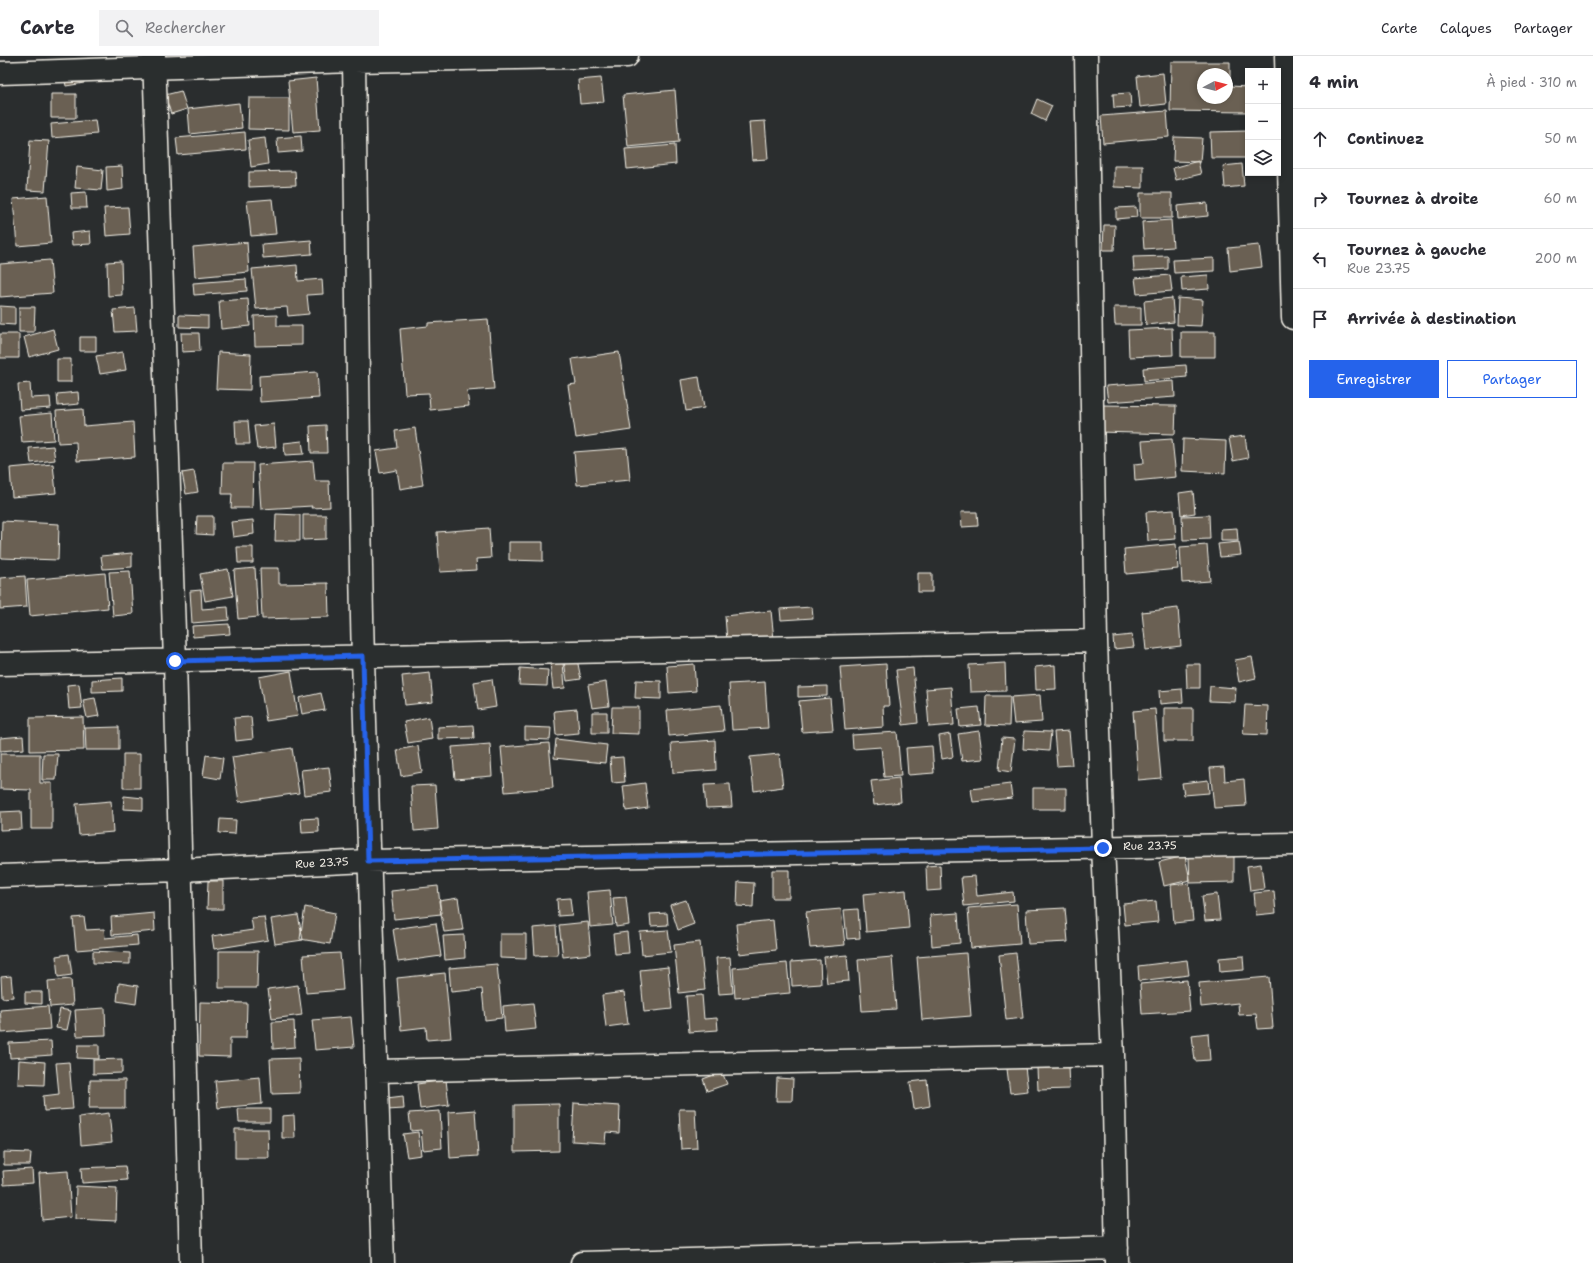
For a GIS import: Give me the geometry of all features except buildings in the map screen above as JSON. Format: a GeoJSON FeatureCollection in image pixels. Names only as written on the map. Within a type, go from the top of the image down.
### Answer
{"type":"FeatureCollection","features":[{"type":"Feature","properties":{"kind":"street"},"geometry":{"type":"LineString","coordinates":[[0,73],[155,62],[354,61],[627,56]]}},
{"type":"Feature","properties":{"kind":"street"},"geometry":{"type":"LineString","coordinates":[[582,1263],[1117,1256],[1112,1055],[1096,641],[1086,56]]}},
{"type":"Feature","properties":{"kind":"street"},"geometry":{"type":"LineString","coordinates":[[1286,56],[1293,318]]}},
{"type":"Feature","properties":{"kind":"street"},"geometry":{"type":"LineString","coordinates":[[354,61],[363,656],[368,861],[383,1263]]}},
{"type":"Feature","properties":{"kind":"street"},"geometry":{"type":"LineString","coordinates":[[155,62],[175,661],[191,1263]]}},
{"type":"Feature","properties":{"kind":"street"},"geometry":{"type":"LineString","coordinates":[[0,664],[1096,641]]}},
{"type":"Feature","properties":{"kind":"street","name":"Rue 23.75"},"geometry":{"type":"LineString","coordinates":[[0,876],[180,870],[368,861],[1293,844]]}},
{"type":"Feature","properties":{"kind":"street"},"geometry":{"type":"LineString","coordinates":[[377,1071],[1112,1055]]}},
{"type":"Feature","properties":{"kind":"route"},"geometry":{"type":"LineString","coordinates":[[175,661],[363,656],[368,861],[1103,848]]}}]}
